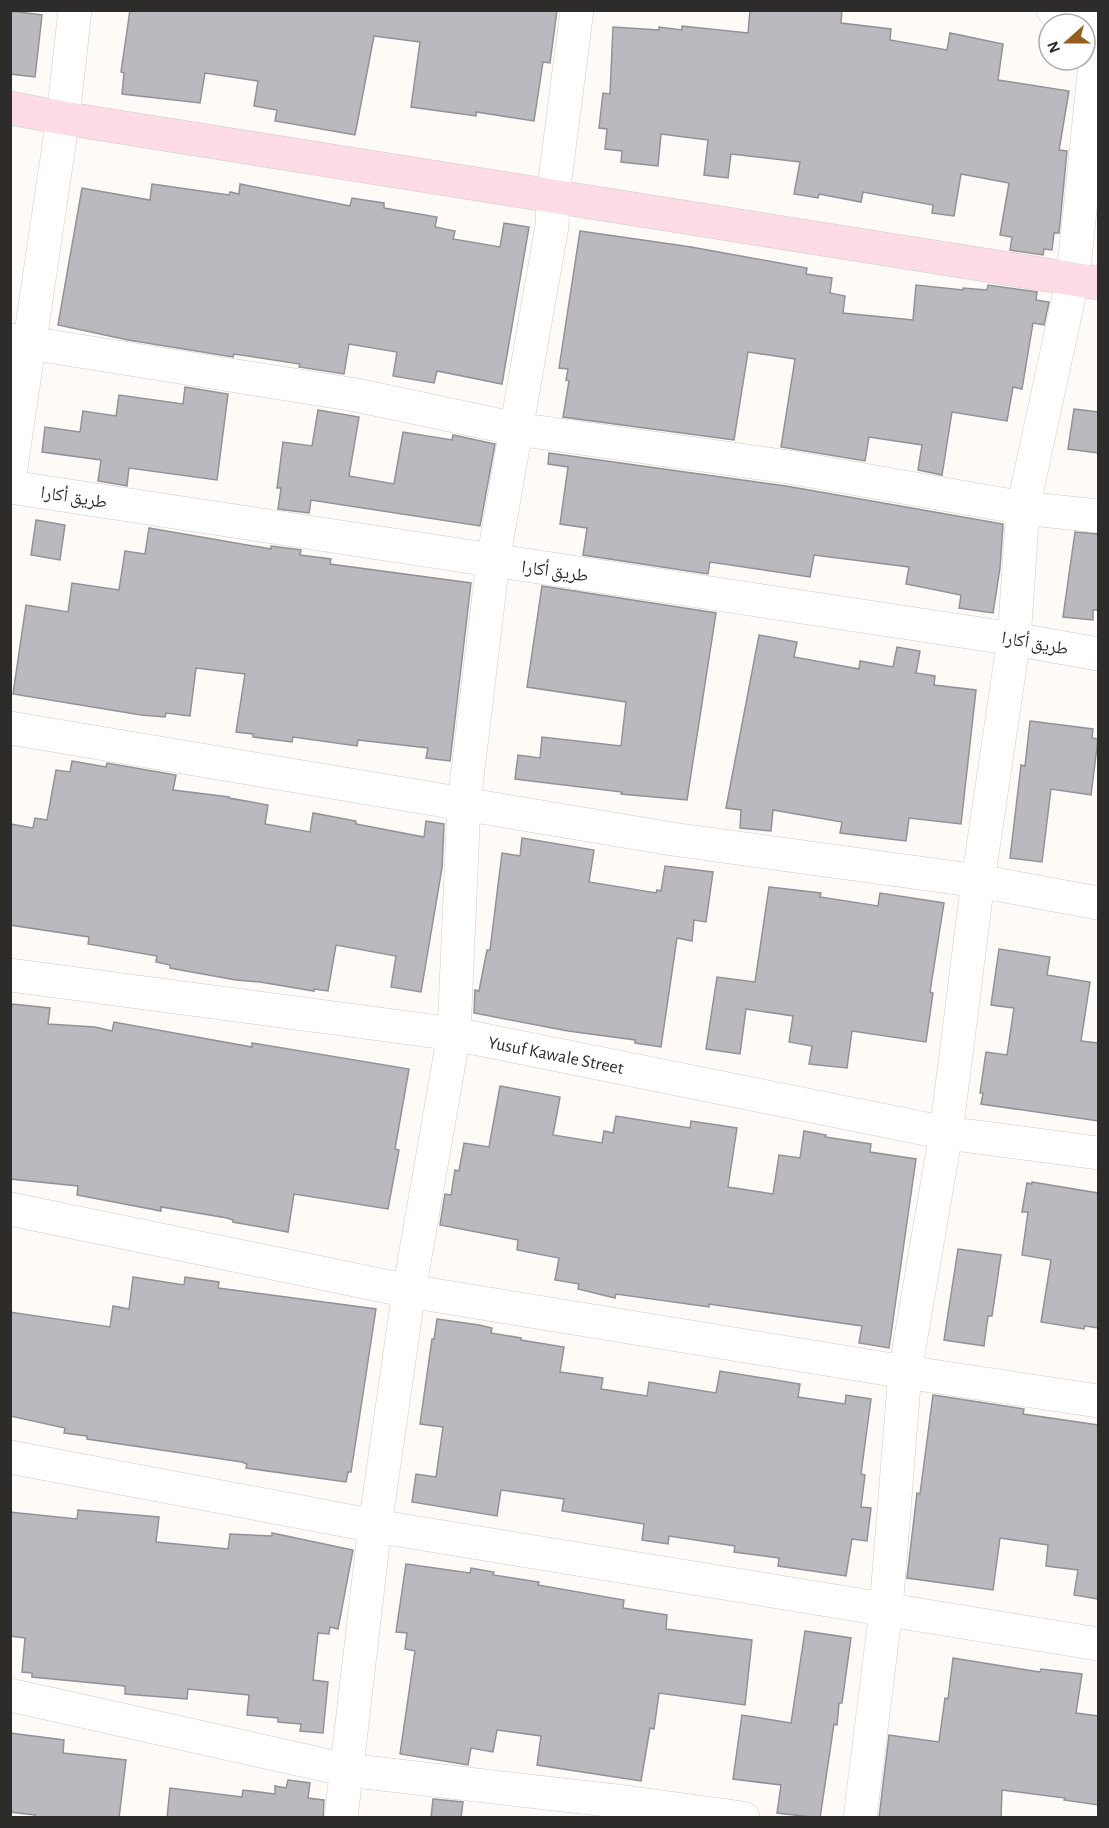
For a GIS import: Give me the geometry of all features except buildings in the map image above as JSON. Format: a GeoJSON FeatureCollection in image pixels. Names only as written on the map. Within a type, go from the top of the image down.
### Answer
{"type":"FeatureCollection","features":[{"type":"Feature","properties":{"kind":"street"},"geometry":{"type":"LineString","coordinates":[[10,474],[20,341],[63,118],[75,10]]}},
{"type":"Feature","properties":{"kind":"street"},"geometry":{"type":"LineString","coordinates":[[341,1818],[375,1526],[410,1291],[454,1034],[464,803],[493,561],[552,226],[553,195],[577,10]]}},
{"type":"Feature","properties":{"kind":"street"},"geometry":{"type":"LineString","coordinates":[[1053,10],[1098,17]]}},
{"type":"Feature","properties":{"kind":"street"},"geometry":{"type":"LineString","coordinates":[[860,1818],[886,1610],[905,1372],[946,1133],[978,881],[1014,639],[1023,508],[1086,280],[1098,35]]}},
{"type":"Feature","properties":{"kind":"street"},"geometry":{"type":"LineString","coordinates":[[10,108],[1086,280]]}},
{"type":"Feature","properties":{"kind":"street"},"geometry":{"type":"LineString","coordinates":[[20,341],[356,395],[516,429],[789,467],[1023,508],[1098,516]]}},
{"type":"Feature","properties":{"kind":"street","name":"طريق أكارا"},"geometry":{"type":"LineString","coordinates":[[10,487],[1014,639],[1098,654]]}},
{"type":"Feature","properties":{"kind":"street"},"geometry":{"type":"LineString","coordinates":[[10,728],[672,839],[978,881],[1098,903]]}},
{"type":"Feature","properties":{"kind":"street","name":"Yusuf Kawale Street"},"geometry":{"type":"LineString","coordinates":[[10,975],[454,1034],[946,1133],[1098,1154]]}},
{"type":"Feature","properties":{"kind":"street"},"geometry":{"type":"LineString","coordinates":[[10,1209],[410,1291],[905,1372],[1098,1401]]}},
{"type":"Feature","properties":{"kind":"street"},"geometry":{"type":"LineString","coordinates":[[10,1457],[375,1526],[1098,1644]]}},
{"type":"Feature","properties":{"kind":"street"},"geometry":{"type":"LineString","coordinates":[[10,1695],[347,1770],[743,1818]]}}]}
